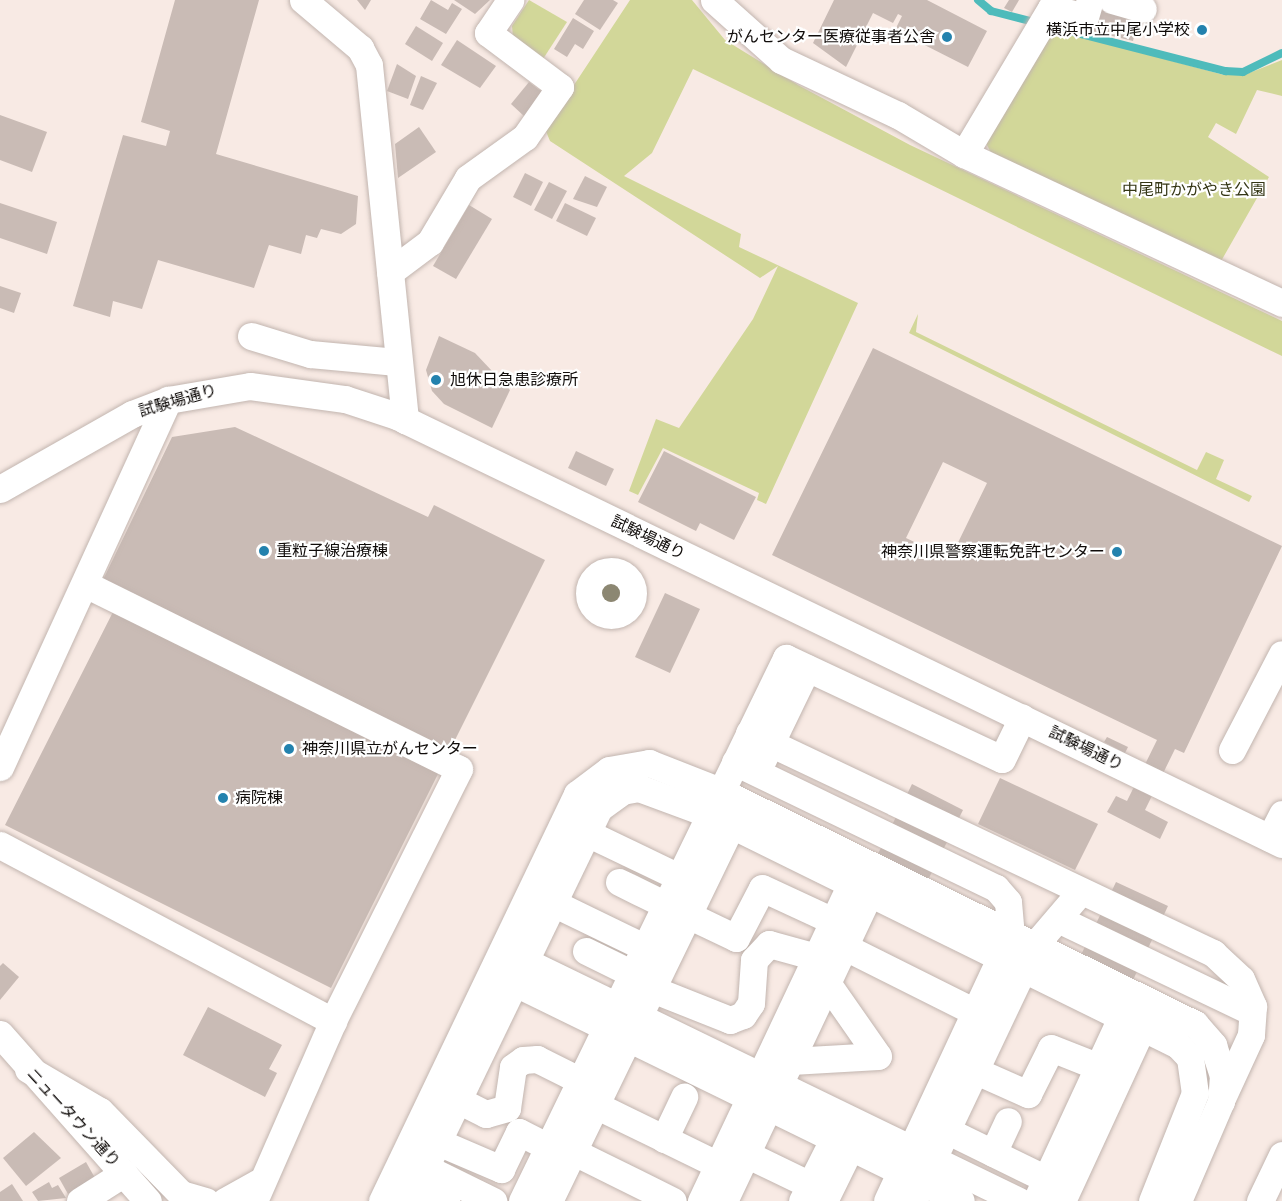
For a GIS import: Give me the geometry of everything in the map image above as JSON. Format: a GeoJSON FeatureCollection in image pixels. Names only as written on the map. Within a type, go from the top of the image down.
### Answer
{"type":"FeatureCollection","features":[{"type":"Feature","properties":{"kind":"street"},"geometry":{"type":"LineString","coordinates":[[303,0],[360,48],[369,65],[397,362],[405,420]]}},
{"type":"Feature","properties":{"kind":"street"},"geometry":{"type":"LineString","coordinates":[[390,272],[430,242],[468,178],[525,137],[560,87],[488,33],[510,0]]}},
{"type":"Feature","properties":{"kind":"street"},"geometry":{"type":"LineString","coordinates":[[714,0],[781,60],[898,115],[964,154],[1282,303]]}},
{"type":"Feature","properties":{"kind":"street"},"geometry":{"type":"LineString","coordinates":[[964,154],[1051,8],[1085,17],[1090,0]]}},
{"type":"Feature","properties":{"kind":"street"},"geometry":{"type":"LineString","coordinates":[[1112,0],[1143,9]]}},
{"type":"Feature","properties":{"kind":"street"},"geometry":{"type":"LineString","coordinates":[[251,336],[310,354],[397,362]]}},
{"type":"Feature","properties":{"kind":"street","name":"試験場通り"},"geometry":{"type":"LineString","coordinates":[[0,489],[132,414],[168,400],[213,388],[297,389],[345,399],[405,420],[1276,841]]}},
{"type":"Feature","properties":{"kind":"street"},"geometry":{"type":"LineString","coordinates":[[0,767],[168,400]]}},
{"type":"Feature","properties":{"kind":"street"},"geometry":{"type":"LineString","coordinates":[[85,584],[459,769],[333,1021],[256,1192],[225,1201]]}},
{"type":"Feature","properties":{"kind":"street"},"geometry":{"type":"LineString","coordinates":[[1232,750],[1282,654]]}},
{"type":"Feature","properties":{"kind":"street"},"geometry":{"type":"LineString","coordinates":[[549,1201],[596,1105],[624,1021],[796,663],[1002,759],[1022,718]]}},
{"type":"Feature","properties":{"kind":"street"},"geometry":{"type":"LineString","coordinates":[[760,738],[1213,953],[1240,979],[1252,1012],[1251,1035],[1178,1201]]}},
{"type":"Feature","properties":{"kind":"street"},"geometry":{"type":"LineString","coordinates":[[382,1201],[409,1177],[438,1142],[458,1100],[508,966],[577,794],[597,777],[627,763],[649,763],[726,808],[1137,1010],[1195,1024],[1213,1045],[1223,1076],[1221,1101]]}},
{"type":"Feature","properties":{"kind":"street"},"geometry":{"type":"LineString","coordinates":[[745,768],[996,888],[1008,902],[1017,952],[976,1071],[948,1131],[917,1173],[887,1201]]}},
{"type":"Feature","properties":{"kind":"street"},"geometry":{"type":"LineString","coordinates":[[409,1177],[508,966],[553,903],[606,800],[639,788],[726,808]]}},
{"type":"Feature","properties":{"kind":"street"},"geometry":{"type":"LineString","coordinates":[[643,982],[646,948],[677,910],[679,877],[726,808]]}},
{"type":"Feature","properties":{"kind":"street"},"geometry":{"type":"LineString","coordinates":[[1276,841],[1282,814]]}},
{"type":"Feature","properties":{"kind":"street"},"geometry":{"type":"LineString","coordinates":[[587,833],[679,877]]}},
{"type":"Feature","properties":{"kind":"street"},"geometry":{"type":"LineString","coordinates":[[0,845],[333,1021]]}},
{"type":"Feature","properties":{"kind":"street"},"geometry":{"type":"LineString","coordinates":[[996,888],[1025,864]]}},
{"type":"Feature","properties":{"kind":"street"},"geometry":{"type":"LineString","coordinates":[[778,1072],[816,957],[833,921],[865,877]]}},
{"type":"Feature","properties":{"kind":"street"},"geometry":{"type":"LineString","coordinates":[[724,1201],[758,1102],[778,1072],[845,947],[865,877]]}},
{"type":"Feature","properties":{"kind":"street"},"geometry":{"type":"LineString","coordinates":[[630,896],[677,910],[736,938],[762,888],[833,921]]}},
{"type":"Feature","properties":{"kind":"street"},"geometry":{"type":"LineString","coordinates":[[917,1173],[975,1012],[1017,952],[1058,919],[1082,891]]}},
{"type":"Feature","properties":{"kind":"street"},"geometry":{"type":"LineString","coordinates":[[553,903],[646,948]]}},
{"type":"Feature","properties":{"kind":"street"},"geometry":{"type":"LineString","coordinates":[[1058,919],[1252,1012]]}},
{"type":"Feature","properties":{"kind":"street"},"geometry":{"type":"LineString","coordinates":[[596,964],[730,1020],[743,1015],[751,1004],[754,960],[769,944],[816,957]]}},
{"type":"Feature","properties":{"kind":"street"},"geometry":{"type":"LineString","coordinates":[[845,947],[975,1012]]}},
{"type":"Feature","properties":{"kind":"street"},"geometry":{"type":"LineString","coordinates":[[508,966],[624,1021],[758,1102],[848,1131]]}},
{"type":"Feature","properties":{"kind":"street"},"geometry":{"type":"LineString","coordinates":[[778,1072],[878,1056],[827,983]]}},
{"type":"Feature","properties":{"kind":"street"},"geometry":{"type":"LineString","coordinates":[[948,1131],[993,1153],[1041,1190],[1099,1067],[1137,1010]]}},
{"type":"Feature","properties":{"kind":"street"},"geometry":{"type":"LineString","coordinates":[[1062,1201],[1137,1010]]}},
{"type":"Feature","properties":{"kind":"street"},"geometry":{"type":"LineString","coordinates":[[1137,1010],[1178,1045],[1190,1059],[1196,1078],[1195,1093],[1152,1201]]}},
{"type":"Feature","properties":{"kind":"street"},"geometry":{"type":"LineString","coordinates":[[624,1021],[778,1072],[848,1131],[961,1201]]}},
{"type":"Feature","properties":{"kind":"street"},"geometry":{"type":"LineString","coordinates":[[522,1201],[545,1146],[575,1087],[624,1021]]}},
{"type":"Feature","properties":{"kind":"street","name":"ニュータウン通り"},"geometry":{"type":"LineString","coordinates":[[0,1034],[28,1069],[148,1201]]}},
{"type":"Feature","properties":{"kind":"street"},"geometry":{"type":"LineString","coordinates":[[976,1071],[1028,1094],[1051,1048],[1099,1067]]}},
{"type":"Feature","properties":{"kind":"street"},"geometry":{"type":"LineString","coordinates":[[458,1100],[486,1114],[507,1108],[513,1067],[523,1060],[537,1059],[596,1105],[663,1139],[735,1165],[809,1196],[848,1131]]}},
{"type":"Feature","properties":{"kind":"street"},"geometry":{"type":"LineString","coordinates":[[28,1069],[100,1111],[181,1194],[206,1201]]}},
{"type":"Feature","properties":{"kind":"street"},"geometry":{"type":"LineString","coordinates":[[663,1139],[684,1097]]}},
{"type":"Feature","properties":{"kind":"street"},"geometry":{"type":"LineString","coordinates":[[993,1153],[1008,1121]]}},
{"type":"Feature","properties":{"kind":"street"},"geometry":{"type":"LineString","coordinates":[[438,1142],[501,1169],[519,1132],[545,1146],[572,1155],[637,1193],[673,1201]]}},
{"type":"Feature","properties":{"kind":"street"},"geometry":{"type":"LineString","coordinates":[[1260,1201],[1282,1155]]}},
{"type":"Feature","properties":{"kind":"street"},"geometry":{"type":"LineString","coordinates":[[700,1201],[735,1165]]}},
{"type":"Feature","properties":{"kind":"street"},"geometry":{"type":"LineString","coordinates":[[80,1201],[124,1173]]}},
{"type":"Feature","properties":{"kind":"street"},"geometry":{"type":"LineString","coordinates":[[917,1173],[1019,1201]]}},
{"type":"Feature","properties":{"kind":"street"},"geometry":{"type":"LineString","coordinates":[[409,1177],[446,1201]]}},
{"type":"Feature","properties":{"kind":"street"},"geometry":{"type":"LineString","coordinates":[[409,1177],[493,1201]]}},
{"type":"Feature","properties":{"kind":"green space"},"geometry":{"type":"Polygon","coordinates":[[[529,0],[567,22],[543,59],[513,38],[512,26],[529,0]]]}},
{"type":"Feature","properties":{"kind":"green space"},"geometry":{"type":"Polygon","coordinates":[[[630,0],[692,0],[725,40],[798,85],[910,145],[1282,321],[1282,356],[693,69],[652,153],[624,176],[741,234],[739,247],[858,303],[766,504],[757,500],[759,493],[663,448],[638,495],[629,491],[656,419],[679,428],[753,319],[778,266],[760,278],[550,141],[545,129],[630,0]]]}},
{"type":"Feature","properties":{"kind":"green space","name":"中尾町かがやき公園"},"geometry":{"type":"Polygon","coordinates":[[[1057,30],[1224,75],[1244,75],[1282,60],[1282,96],[1257,90],[1236,134],[1216,123],[1208,137],[1269,177],[1220,263],[992,155],[984,139],[1040,37],[1057,30]]]}},
{"type":"Feature","properties":{"kind":"green space"},"geometry":{"type":"Polygon","coordinates":[[[918,314],[916,332],[1197,470],[1206,452],[1224,460],[1216,479],[1252,496],[1249,502],[909,333],[918,314]]]}},
{"type":"Feature","properties":{"kind":"building"},"geometry":{"type":"Polygon","coordinates":[[[175,0],[259,0],[216,154],[358,196],[356,224],[341,234],[321,229],[317,238],[306,235],[301,254],[269,245],[254,288],[158,260],[142,309],[113,301],[110,317],[73,306],[123,135],[166,146],[170,131],[141,122],[175,0]]]}},
{"type":"Feature","properties":{"kind":"building"},"geometry":{"type":"Polygon","coordinates":[[[357,0],[371,0],[365,10],[357,0]]]}},
{"type":"Feature","properties":{"kind":"building"},"geometry":{"type":"Polygon","coordinates":[[[431,0],[448,10],[452,3],[462,9],[446,34],[420,19],[431,0]]]}},
{"type":"Feature","properties":{"kind":"building"},"geometry":{"type":"Polygon","coordinates":[[[454,0],[490,0],[475,14],[454,0]]]}},
{"type":"Feature","properties":{"kind":"building"},"geometry":{"type":"Polygon","coordinates":[[[584,0],[613,0],[618,3],[600,30],[575,14],[584,0]]]}},
{"type":"Feature","properties":{"kind":"building","name":"がんセンター医療従事者公舎"},"geometry":{"type":"Polygon","coordinates":[[[834,0],[927,0],[987,31],[968,67],[895,30],[902,16],[898,14],[893,23],[873,13],[846,67],[813,43],[834,0]]]}},
{"type":"Feature","properties":{"kind":"building"},"geometry":{"type":"Polygon","coordinates":[[[1009,0],[1019,0],[1012,12],[1004,8],[1009,0]]]}},
{"type":"Feature","properties":{"kind":"building"},"geometry":{"type":"Polygon","coordinates":[[[1094,8],[1138,20],[1133,41],[1088,30],[1094,8]]]}},
{"type":"Feature","properties":{"kind":"building"},"geometry":{"type":"Polygon","coordinates":[[[573,18],[594,31],[583,49],[575,44],[567,57],[554,49],[573,18]]]}},
{"type":"Feature","properties":{"kind":"building"},"geometry":{"type":"Polygon","coordinates":[[[416,26],[443,43],[432,61],[405,44],[416,26]]]}},
{"type":"Feature","properties":{"kind":"building"},"geometry":{"type":"Polygon","coordinates":[[[457,40],[496,66],[480,88],[441,65],[457,40]]]}},
{"type":"Feature","properties":{"kind":"building"},"geometry":{"type":"Polygon","coordinates":[[[397,64],[416,76],[408,99],[387,91],[397,64]]]}},
{"type":"Feature","properties":{"kind":"building"},"geometry":{"type":"Polygon","coordinates":[[[421,76],[437,83],[423,110],[410,105],[421,76]]]}},
{"type":"Feature","properties":{"kind":"building"},"geometry":{"type":"Polygon","coordinates":[[[529,82],[542,92],[525,117],[511,104],[529,82]]]}},
{"type":"Feature","properties":{"kind":"building"},"geometry":{"type":"Polygon","coordinates":[[[0,115],[47,132],[32,172],[0,160],[0,115]]]}},
{"type":"Feature","properties":{"kind":"building"},"geometry":{"type":"Polygon","coordinates":[[[419,127],[436,152],[398,178],[395,144],[419,127]]]}},
{"type":"Feature","properties":{"kind":"building"},"geometry":{"type":"Polygon","coordinates":[[[525,173],[543,182],[531,206],[513,197],[525,173]]]}},
{"type":"Feature","properties":{"kind":"building"},"geometry":{"type":"Polygon","coordinates":[[[585,176],[607,187],[597,207],[573,199],[585,176]]]}},
{"type":"Feature","properties":{"kind":"building"},"geometry":{"type":"Polygon","coordinates":[[[549,182],[567,191],[552,219],[534,210],[549,182]]]}},
{"type":"Feature","properties":{"kind":"building"},"geometry":{"type":"Polygon","coordinates":[[[0,203],[57,222],[47,254],[0,238],[0,203]]]}},
{"type":"Feature","properties":{"kind":"building"},"geometry":{"type":"Polygon","coordinates":[[[565,203],[596,218],[587,236],[556,221],[565,203]]]}},
{"type":"Feature","properties":{"kind":"building"},"geometry":{"type":"Polygon","coordinates":[[[469,205],[492,219],[456,279],[433,266],[469,205]]]}},
{"type":"Feature","properties":{"kind":"building"},"geometry":{"type":"Polygon","coordinates":[[[0,286],[21,293],[14,313],[0,308],[0,286]]]}},
{"type":"Feature","properties":{"kind":"building"},"geometry":{"type":"Polygon","coordinates":[[[439,336],[475,353],[510,390],[492,428],[444,404],[432,391],[426,370],[439,336]]]}},
{"type":"Feature","properties":{"kind":"building","name":"神奈川県警察運転免許センター"},"geometry":{"type":"Polygon","coordinates":[[[873,348],[1282,546],[1184,753],[1175,749],[1145,810],[1168,822],[1160,839],[1107,812],[1116,796],[1127,801],[1157,740],[772,555],[873,348]],[[943,462],[906,538],[950,559],[987,483],[943,462]]]}},
{"type":"Feature","properties":{"kind":"building"},"geometry":{"type":"Polygon","coordinates":[[[235,427],[428,517],[434,505],[545,560],[331,988],[5,825],[115,608],[100,586],[172,437],[235,427]]]}},
{"type":"Feature","properties":{"kind":"building"},"geometry":{"type":"Polygon","coordinates":[[[576,451],[614,469],[606,486],[568,468],[576,451]]]}},
{"type":"Feature","properties":{"kind":"building"},"geometry":{"type":"Polygon","coordinates":[[[664,451],[756,497],[734,540],[700,523],[696,531],[638,502],[664,451]]]}},
{"type":"Feature","properties":{"kind":"building"},"geometry":{"type":"Polygon","coordinates":[[[665,593],[700,609],[670,673],[635,657],[665,593]]]}},
{"type":"Feature","properties":{"kind":"building"},"geometry":{"type":"Polygon","coordinates":[[[1107,737],[1128,747],[1125,753],[1104,742],[1107,737]]]}},
{"type":"Feature","properties":{"kind":"building"},"geometry":{"type":"Polygon","coordinates":[[[1000,778],[1098,824],[1075,870],[978,824],[1000,778]]]}},
{"type":"Feature","properties":{"kind":"building"},"geometry":{"type":"Polygon","coordinates":[[[912,784],[963,810],[927,882],[876,858],[912,784]]]}},
{"type":"Feature","properties":{"kind":"building"},"geometry":{"type":"Polygon","coordinates":[[[1116,882],[1168,906],[1133,980],[1081,955],[1116,882]]]}},
{"type":"Feature","properties":{"kind":"building"},"geometry":{"type":"Polygon","coordinates":[[[3,963],[19,977],[0,1000],[0,966],[3,963]]]}},
{"type":"Feature","properties":{"kind":"building"},"geometry":{"type":"Polygon","coordinates":[[[208,1007],[282,1045],[269,1069],[277,1073],[265,1097],[183,1055],[208,1007]]]}},
{"type":"Feature","properties":{"kind":"building"},"geometry":{"type":"Polygon","coordinates":[[[34,1132],[61,1158],[26,1186],[3,1158],[34,1132]]]}},
{"type":"Feature","properties":{"kind":"building"},"geometry":{"type":"Polygon","coordinates":[[[86,1162],[95,1178],[68,1194],[59,1178],[86,1162]]]}},
{"type":"Feature","properties":{"kind":"building"},"geometry":{"type":"Polygon","coordinates":[[[49,1182],[52,1188],[58,1185],[66,1198],[38,1201],[32,1192],[49,1182]]]}},
{"type":"Feature","properties":{"kind":"building"},"geometry":{"type":"Polygon","coordinates":[[[12,1184],[23,1201],[0,1201],[0,1192],[12,1184]]]}},
{"type":"Feature","properties":{"kind":"waterway"},"geometry":{"type":"LineString","coordinates":[[978,0],[991,11],[1225,71],[1243,72],[1282,53]]}},
{"type":"Feature","properties":{"kind":"place","name":"横浜市立中尾小学校"},"geometry":{"type":"Point","coordinates":[1202,30]}},
{"type":"Feature","properties":{"kind":"place","name":"がんセンター医療従事者公舎"},"geometry":{"type":"Point","coordinates":[947,37]}},
{"type":"Feature","properties":{"kind":"place","name":"旭休日急患診療所"},"geometry":{"type":"Point","coordinates":[436,380]}},
{"type":"Feature","properties":{"kind":"place","name":"重粒子線治療棟"},"geometry":{"type":"Point","coordinates":[264,551]}},
{"type":"Feature","properties":{"kind":"place","name":"神奈川県警察運転免許センター"},"geometry":{"type":"Point","coordinates":[1117,552]}},
{"type":"Feature","properties":{"kind":"place","name":"神奈川県立がんセンター"},"geometry":{"type":"Point","coordinates":[289,749]}},
{"type":"Feature","properties":{"kind":"place","name":"病院棟"},"geometry":{"type":"Point","coordinates":[223,798]}}]}
